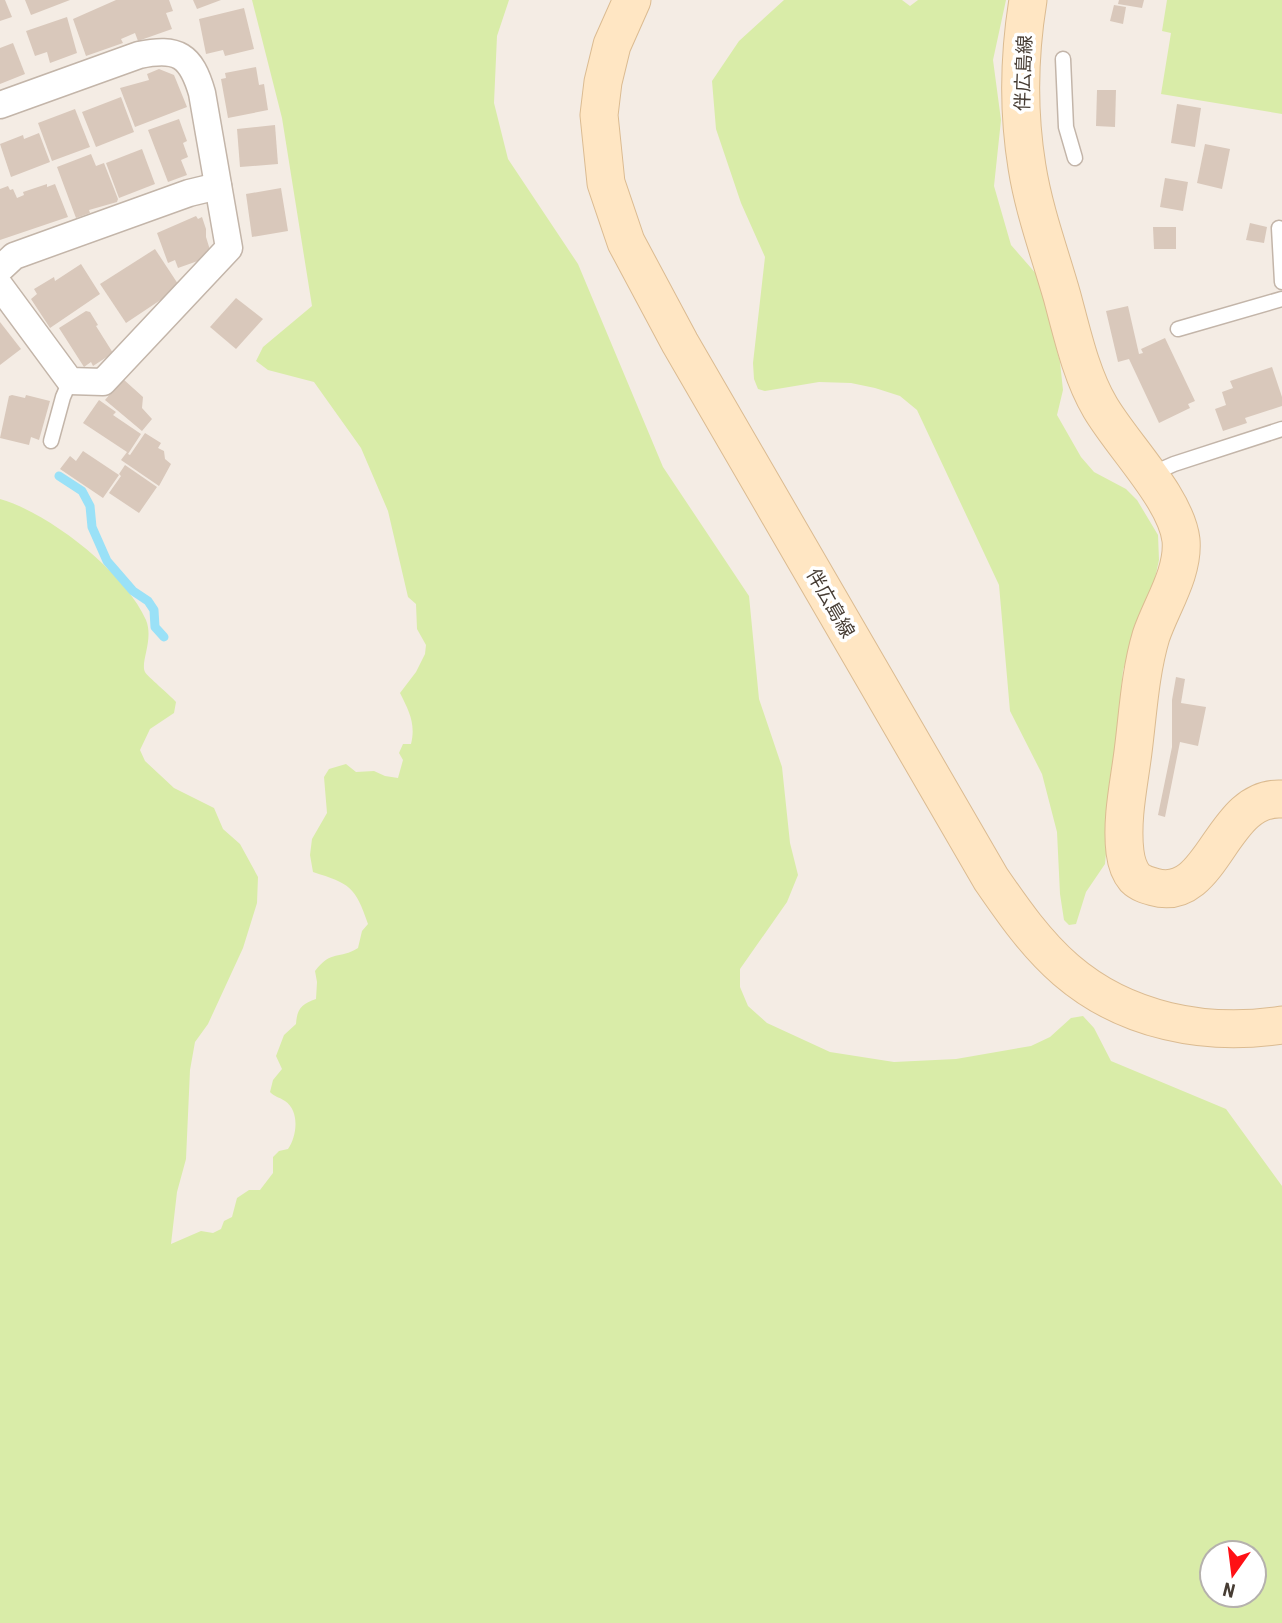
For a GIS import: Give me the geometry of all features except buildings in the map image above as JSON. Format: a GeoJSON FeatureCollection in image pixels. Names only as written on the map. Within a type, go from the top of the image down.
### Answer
{"type":"FeatureCollection","features":[{"type":"Feature","properties":{"kind":"main road","name":"伴広島線"},"geometry":{"type":"LineString","coordinates":[[632,0],[612,45],[599,115],[606,183],[626,242],[680,343],[991,879],[1027,930],[1049,953],[1066,970],[1107,998],[1186,1026],[1249,1029],[1282,1025]]}},
{"type":"Feature","properties":{"kind":"main road","name":"伴広島線"},"geometry":{"type":"LineString","coordinates":[[1028,0],[1020,89],[1023,141],[1034,197],[1085,373],[1099,406],[1148,475],[1174,519],[1181,542],[1174,578],[1151,635],[1144,664],[1127,801],[1125,839],[1128,867],[1134,877],[1145,885],[1163,890],[1180,888],[1196,876],[1238,819],[1255,804],[1270,798],[1282,799]]}},
{"type":"Feature","properties":{"kind":"street"},"geometry":{"type":"LineString","coordinates":[[0,105],[139,55],[158,51],[175,53],[189,61],[198,77],[229,248],[103,382],[70,381],[0,286]]}},
{"type":"Feature","properties":{"kind":"street"},"geometry":{"type":"LineString","coordinates":[[0,269],[14,256],[189,193],[218,186]]}},
{"type":"Feature","properties":{"kind":"lane"},"geometry":{"type":"LineString","coordinates":[[1063,59],[1066,127],[1075,158]]}},
{"type":"Feature","properties":{"kind":"lane"},"geometry":{"type":"LineString","coordinates":[[1279,228],[1282,282]]}},
{"type":"Feature","properties":{"kind":"lane"},"geometry":{"type":"LineString","coordinates":[[1178,329],[1282,299]]}},
{"type":"Feature","properties":{"kind":"lane"},"geometry":{"type":"LineString","coordinates":[[51,440],[70,381]]}},
{"type":"Feature","properties":{"kind":"lane"},"geometry":{"type":"LineString","coordinates":[[1148,475],[1282,429]]}},
{"type":"Feature","properties":{"kind":"green space"},"geometry":{"type":"Polygon","coordinates":[[[252,0],[509,0],[497,36],[494,103],[508,159],[578,264],[663,467],[749,596],[759,699],[782,767],[790,843],[798,875],[787,902],[740,969],[740,987],[748,1006],[767,1023],[830,1052],[894,1062],[956,1059],[1031,1046],[1050,1037],[1071,1018],[1083,1016],[1094,1028],[1111,1061],[1226,1109],[1282,1186],[1282,1623],[0,1623],[0,499],[41,517],[84,547],[121,583],[136,602],[146,620],[149,635],[145,672],[176,702],[174,713],[150,729],[140,750],[145,761],[174,788],[214,808],[223,829],[240,844],[258,877],[257,903],[243,948],[208,1024],[195,1042],[190,1070],[186,1159],[177,1192],[171,1244],[201,1231],[213,1233],[221,1229],[224,1221],[232,1217],[237,1198],[249,1190],[260,1190],[273,1173],[273,1157],[279,1151],[288,1149],[291,1144],[296,1124],[293,1111],[290,1105],[270,1092],[273,1080],[282,1069],[276,1056],[284,1035],[296,1024],[301,1007],[316,999],[315,971],[331,957],[358,948],[362,931],[368,924],[350,888],[313,872],[310,855],[312,839],[327,813],[324,777],[329,769],[346,764],[356,772],[374,771],[398,778],[403,760],[399,753],[403,744],[411,744],[412,737],[409,712],[400,693],[416,672],[425,654],[426,645],[417,629],[416,604],[408,597],[388,511],[361,448],[314,382],[268,370],[256,361],[263,347],[312,306],[282,118],[252,0]]]}},
{"type":"Feature","properties":{"kind":"green space"},"geometry":{"type":"Polygon","coordinates":[[[784,0],[902,0],[910,6],[918,0],[1006,0],[993,60],[1001,120],[994,186],[1011,245],[1038,276],[1060,362],[1063,390],[1057,415],[1081,457],[1094,472],[1126,489],[1137,500],[1158,535],[1159,560],[1154,583],[1123,670],[1105,864],[1086,892],[1076,924],[1069,925],[1064,920],[1057,832],[1042,774],[1010,711],[999,585],[917,410],[900,396],[851,383],[819,382],[765,391],[758,389],[754,379],[753,363],[765,257],[741,203],[716,129],[712,81],[739,41],[784,0]]]}},
{"type":"Feature","properties":{"kind":"green space"},"geometry":{"type":"Polygon","coordinates":[[[1167,0],[1282,0],[1282,114],[1161,94],[1171,33],[1162,31],[1167,0]]]}},
{"type":"Feature","properties":{"kind":"waterway"},"geometry":{"type":"LineString","coordinates":[[59,476],[82,491],[90,506],[92,527],[107,561],[133,591],[148,601],[154,610],[155,627],[164,637]]}}]}
